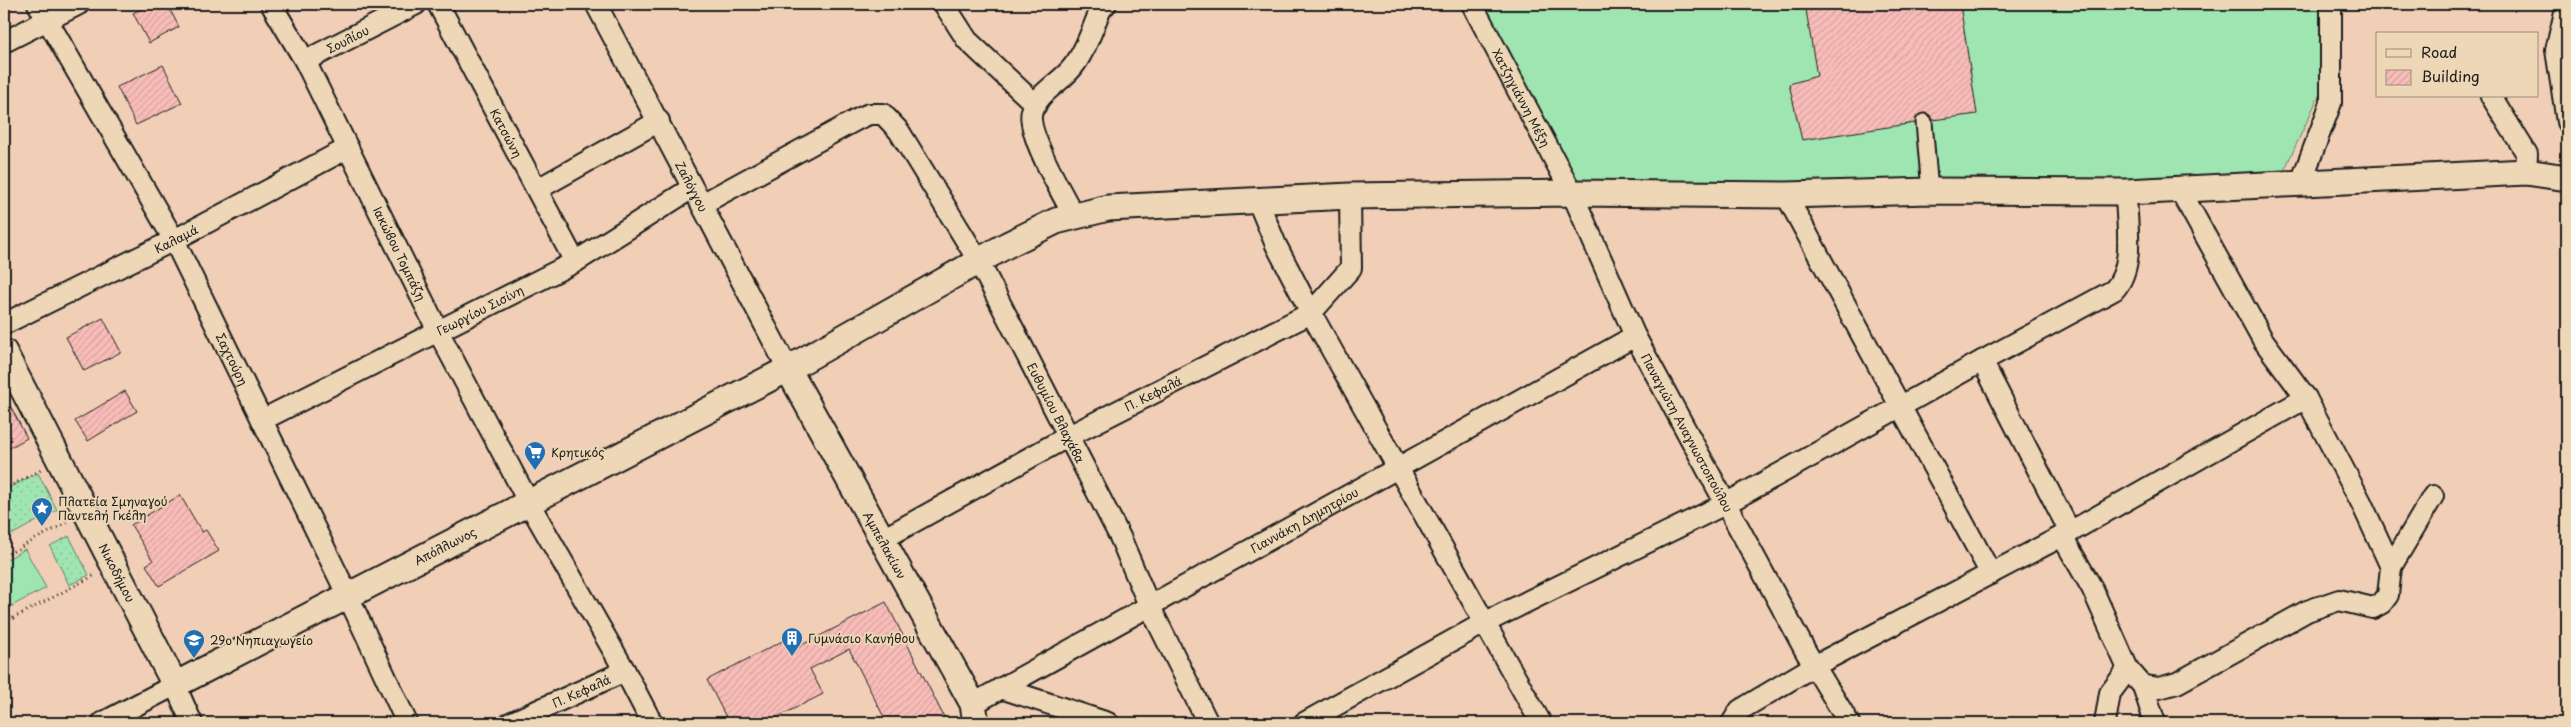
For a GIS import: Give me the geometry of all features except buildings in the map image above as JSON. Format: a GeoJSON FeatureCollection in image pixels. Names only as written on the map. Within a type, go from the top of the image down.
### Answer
{"type":"FeatureCollection","features":[{"type":"Feature","properties":{"kind":"street"},"geometry":{"type":"LineString","coordinates":[[4,42],[42,12],[79,4]]}},
{"type":"Feature","properties":{"kind":"street","name":"Ιακώβου Τομπάζη"},"geometry":{"type":"LineString","coordinates":[[271,4],[305,61],[438,331],[529,503],[625,671],[652,723]]}},
{"type":"Feature","properties":{"kind":"street","name":"Σουλίου"},"geometry":{"type":"LineString","coordinates":[[305,61],[416,4]]}},
{"type":"Feature","properties":{"kind":"street","name":"Κατσώνη"},"geometry":{"type":"LineString","coordinates":[[438,4],[538,189],[575,262]]}},
{"type":"Feature","properties":{"kind":"street","name":"Ζαλόγγου"},"geometry":{"type":"LineString","coordinates":[[596,4],[659,120],[788,369]]}},
{"type":"Feature","properties":{"kind":"street"},"geometry":{"type":"LineString","coordinates":[[944,4],[966,40],[1036,105]]}},
{"type":"Feature","properties":{"kind":"street"},"geometry":{"type":"LineString","coordinates":[[1074,216],[1044,159],[1033,130],[1031,112],[1042,94],[1075,64],[1101,9],[1106,4]]}},
{"type":"Feature","properties":{"kind":"street","name":"Χατζηγιάννη Μέξη"},"geometry":{"type":"LineString","coordinates":[[1472,4],[1572,193]]}},
{"type":"Feature","properties":{"kind":"street"},"geometry":{"type":"LineString","coordinates":[[2300,185],[2331,103],[2331,4]]}},
{"type":"Feature","properties":{"kind":"street"},"geometry":{"type":"LineString","coordinates":[[2567,4],[2556,50],[2567,122]]}},
{"type":"Feature","properties":{"kind":"street","name":"Σαχτούρη"},"geometry":{"type":"LineString","coordinates":[[42,12],[174,240],[348,596],[407,723]]}},
{"type":"Feature","properties":{"kind":"street"},"geometry":{"type":"LineString","coordinates":[[2491,98],[2527,163]]}},
{"type":"Feature","properties":{"kind":"street","name":"Γεωργίου Σισίνη"},"geometry":{"type":"LineString","coordinates":[[262,420],[575,262],[697,196],[869,114],[883,114]]}},
{"type":"Feature","properties":{"kind":"street","name":"Ευθυμίου Βλαχάβα"},"geometry":{"type":"LineString","coordinates":[[883,114],[899,131],[978,260],[1120,537],[1149,605],[1208,723]]}},
{"type":"Feature","properties":{"kind":"street"},"geometry":{"type":"LineString","coordinates":[[538,189],[659,120]]}},
{"type":"Feature","properties":{"kind":"street"},"geometry":{"type":"LineString","coordinates":[[1924,122],[1930,191]]}},
{"type":"Feature","properties":{"kind":"street","name":"Καλαμά"},"geometry":{"type":"LineString","coordinates":[[4,324],[174,240],[348,148]]}},
{"type":"Feature","properties":{"kind":"street","name":"Απόλλωνος"},"geometry":{"type":"LineString","coordinates":[[102,723],[788,369],[978,260],[1056,220],[1108,208],[1257,199],[1350,196],[1572,193],[1786,195],[1930,191],[2126,192],[2300,185],[2527,163],[2567,178]]}},
{"type":"Feature","properties":{"kind":"street"},"geometry":{"type":"LineString","coordinates":[[2180,190],[2263,340],[2306,398],[2361,502],[2391,567]]}},
{"type":"Feature","properties":{"kind":"street"},"geometry":{"type":"LineString","coordinates":[[1304,723],[1484,623],[1727,503],[2114,290],[2120,283],[2127,268],[2126,192]]}},
{"type":"Feature","properties":{"kind":"street","name":"Παναγιώτη Αναγνωστοπούλου"},"geometry":{"type":"LineString","coordinates":[[1572,193],[1635,336],[1814,666],[1849,723]]}},
{"type":"Feature","properties":{"kind":"street"},"geometry":{"type":"LineString","coordinates":[[1786,195],[1990,574]]}},
{"type":"Feature","properties":{"kind":"street","name":"Π. Κεφαλά"},"geometry":{"type":"LineString","coordinates":[[881,540],[1067,436],[1311,313],[1351,268],[1350,196]]}},
{"type":"Feature","properties":{"kind":"street"},"geometry":{"type":"LineString","coordinates":[[1257,199],[1276,245],[1311,313],[1541,723]]}},
{"type":"Feature","properties":{"kind":"street","name":"Γιαννάκη Δημητρίου"},"geometry":{"type":"LineString","coordinates":[[974,714],[1001,688],[1635,336]]}},
{"type":"Feature","properties":{"kind":"street","name":"Νικοδήμου"},"geometry":{"type":"LineString","coordinates":[[4,352],[175,685]]}},
{"type":"Feature","properties":{"kind":"street"},"geometry":{"type":"LineString","coordinates":[[1982,362],[2092,588],[2128,669],[2143,686],[2155,723]]}},
{"type":"Feature","properties":{"kind":"street","name":"Αμπελακίων"},"geometry":{"type":"LineString","coordinates":[[788,369],[974,714]]}},
{"type":"Feature","properties":{"kind":"street"},"geometry":{"type":"LineString","coordinates":[[1732,723],[1740,710],[1814,666],[2066,534],[2306,398]]}},
{"type":"Feature","properties":{"kind":"street"},"geometry":{"type":"LineString","coordinates":[[2143,686],[2158,688],[2177,684],[2307,611],[2339,600],[2373,608],[2388,595],[2391,567],[2433,496]]}},
{"type":"Feature","properties":{"kind":"street"},"geometry":{"type":"LineString","coordinates":[[2105,723],[2110,693],[2128,669]]}},
{"type":"Feature","properties":{"kind":"street","name":"Π. Κεφαλά"},"geometry":{"type":"LineString","coordinates":[[510,723],[625,671]]}},
{"type":"Feature","properties":{"kind":"street"},"geometry":{"type":"LineString","coordinates":[[175,685],[192,723]]}},
{"type":"Feature","properties":{"kind":"street"},"geometry":{"type":"LineString","coordinates":[[1001,688],[1108,723]]}},
{"type":"Feature","properties":{"kind":"path"},"geometry":{"type":"LineString","coordinates":[[4,489],[59,460]]}},
{"type":"Feature","properties":{"kind":"path"},"geometry":{"type":"LineString","coordinates":[[4,556],[86,512]]}},
{"type":"Feature","properties":{"kind":"path"},"geometry":{"type":"LineString","coordinates":[[4,623],[113,565]]}},
{"type":"Feature","properties":{"kind":"green space"},"geometry":{"type":"Polygon","coordinates":[[[1472,4],[2324,4],[2322,89],[2277,186],[1572,193],[1472,4]]]}},
{"type":"Feature","properties":{"kind":"green space"},"geometry":{"type":"Polygon","coordinates":[[[38,473],[57,510],[4,539],[4,490],[38,473]]]}},
{"type":"Feature","properties":{"kind":"green space"},"geometry":{"type":"Polygon","coordinates":[[[69,536],[89,575],[69,585],[50,546],[69,536]]]}},
{"type":"Feature","properties":{"kind":"green space"},"geometry":{"type":"Polygon","coordinates":[[[25,549],[46,588],[4,610],[4,561],[25,549]]]}},
{"type":"Feature","properties":{"kind":"place","name":"Κρητικός"},"geometry":{"type":"Point","coordinates":[535,471]}},
{"type":"Feature","properties":{"kind":"place","name":"Πλατεία Σμηναγού Παντελή Γκέλη"},"geometry":{"type":"Point","coordinates":[42,527]}},
{"type":"Feature","properties":{"kind":"place","name":"Γυμνάσιο Κανήθου"},"geometry":{"type":"Point","coordinates":[792,657]}},
{"type":"Feature","properties":{"kind":"place","name":"29ο Νηπιαγωγείο"},"geometry":{"type":"Point","coordinates":[194,659]}}]}
